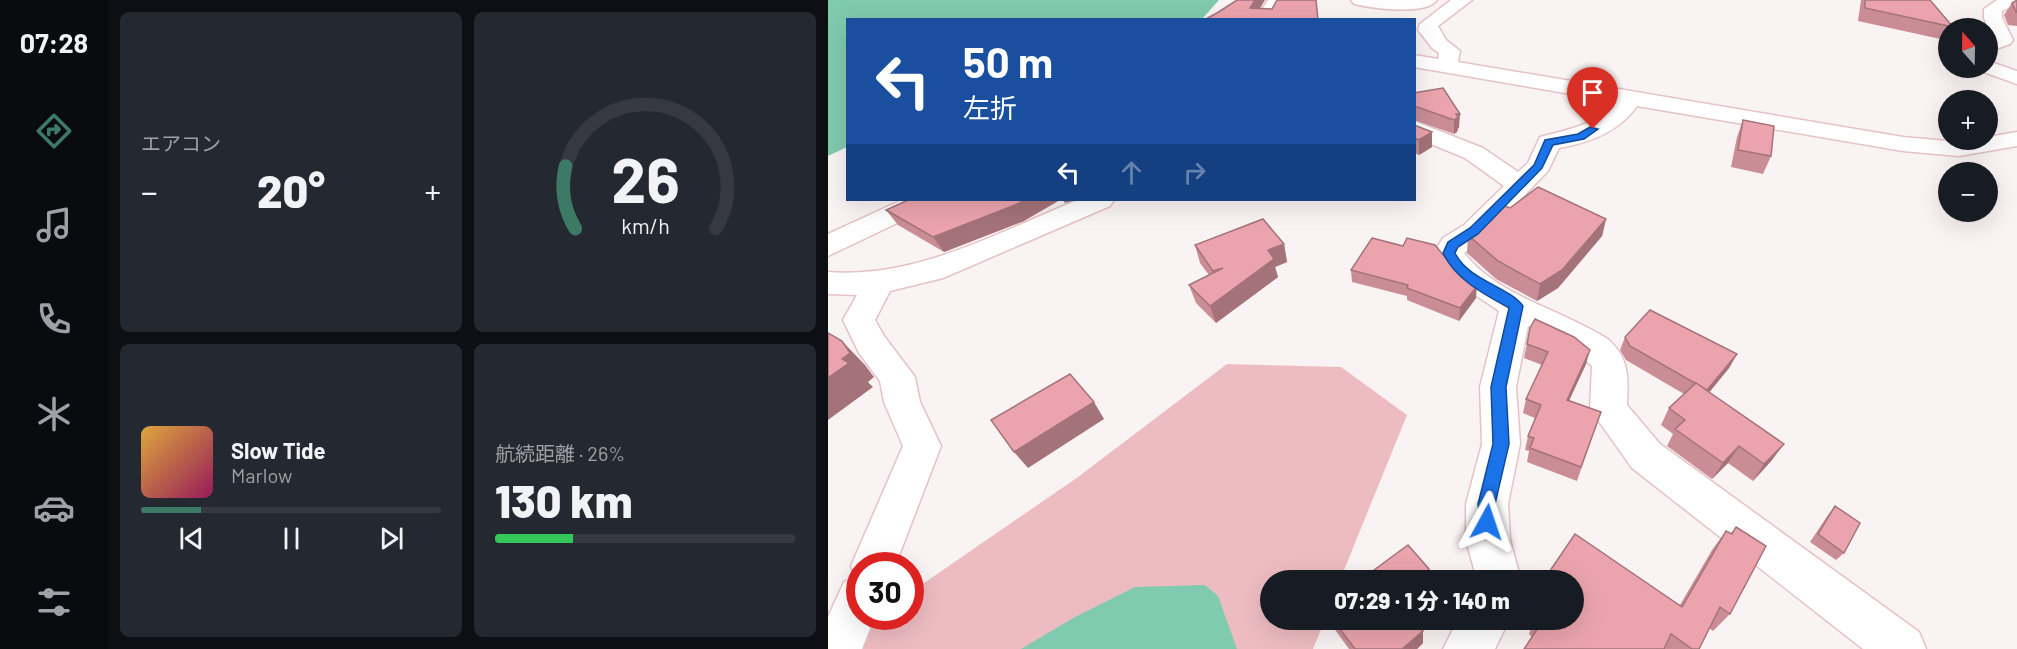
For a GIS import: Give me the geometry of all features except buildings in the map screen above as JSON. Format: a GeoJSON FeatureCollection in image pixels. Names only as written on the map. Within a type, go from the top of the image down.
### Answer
{"type":"FeatureCollection","features":[{"type":"Feature","properties":{"kind":"street"},"geometry":{"type":"LineString","coordinates":[[1265,18],[1277,0]]}},
{"type":"Feature","properties":{"kind":"street"},"geometry":{"type":"LineString","coordinates":[[1360,0],[1392,5],[1428,0]]}},
{"type":"Feature","properties":{"kind":"street"},"geometry":{"type":"LineString","coordinates":[[1447,65],[1450,51],[1439,44],[1428,30],[1429,24],[1463,0]]}},
{"type":"Feature","properties":{"kind":"street"},"geometry":{"type":"LineString","coordinates":[[1993,18],[1993,9],[2011,0]]}},
{"type":"Feature","properties":{"kind":"street"},"geometry":{"type":"LineString","coordinates":[[1998,29],[2003,40],[1998,42]]}},
{"type":"Feature","properties":{"kind":"street"},"geometry":{"type":"LineString","coordinates":[[1416,61],[1903,144],[1959,149],[2017,139]]}},
{"type":"Feature","properties":{"kind":"street"},"geometry":{"type":"LineString","coordinates":[[1998,71],[2017,78]]}},
{"type":"Feature","properties":{"kind":"street"},"geometry":{"type":"LineString","coordinates":[[1632,97],[1624,111],[1581,137],[1549,142],[1539,166],[1474,231],[1453,245],[1449,253],[1454,263],[1480,286],[1590,344],[1607,358],[1610,368],[1608,409],[1646,456],[1902,649]]}},
{"type":"Feature","properties":{"kind":"street"},"geometry":{"type":"LineString","coordinates":[[1416,129],[1474,153],[1520,185]]}},
{"type":"Feature","properties":{"kind":"street"},"geometry":{"type":"LineString","coordinates":[[828,246],[921,201]]}},
{"type":"Feature","properties":{"kind":"street"},"geometry":{"type":"LineString","coordinates":[[828,283],[848,285],[879,283],[932,271],[1099,201]]}},
{"type":"Feature","properties":{"kind":"street"},"geometry":{"type":"LineString","coordinates":[[879,283],[859,320],[871,344],[897,377],[902,402],[922,446],[879,552]]}},
{"type":"Feature","properties":{"kind":"street"},"geometry":{"type":"LineString","coordinates":[[1496,570],[1488,540],[1487,504],[1501,444],[1498,387],[1516,306]]}},
{"type":"Feature","properties":{"kind":"street"},"geometry":{"type":"LineString","coordinates":[[838,649],[846,630]]}},
{"type":"Feature","properties":{"kind":"street"},"geometry":{"type":"LineString","coordinates":[[1467,649],[1479,630]]}},
{"type":"Feature","properties":{"kind":"shaded area"},"geometry":{"type":"Polygon","coordinates":[[[828,0],[1219,0],[1203,18],[846,18],[846,147],[828,156],[828,0]]]}},
{"type":"Feature","properties":{"kind":"shaded area"},"geometry":{"type":"Polygon","coordinates":[[[1227,364],[1341,367],[1407,415],[1344,570],[1260,570],[1260,630],[1321,630],[1313,649],[828,649],[855,630],[924,630],[924,583],[1078,477],[1227,364]]]}},
{"type":"Feature","properties":{"kind":"shaded area"},"geometry":{"type":"Polygon","coordinates":[[[1205,585],[1218,596],[1237,649],[1021,649],[1073,618],[1135,587],[1205,585]]]}},
{"type":"Feature","properties":{"kind":"route"},"geometry":{"type":"LineString","coordinates":[[1487,522],[1487,504],[1501,444],[1498,387],[1516,306],[1480,286],[1454,263],[1449,253],[1453,245],[1474,231],[1539,166],[1549,142],[1581,137],[1593,129]]}}]}
